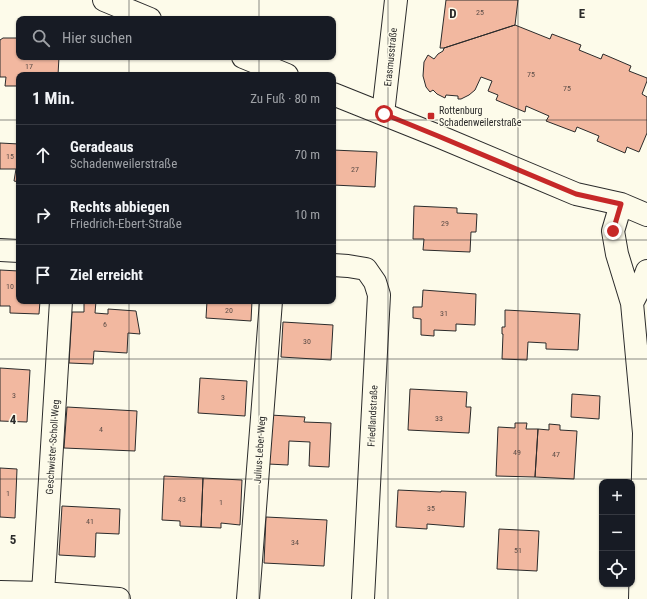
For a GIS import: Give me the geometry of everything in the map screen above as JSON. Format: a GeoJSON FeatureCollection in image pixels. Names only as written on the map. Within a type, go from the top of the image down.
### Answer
{"type":"FeatureCollection","features":[{"type":"Feature","properties":{"kind":"street"},"geometry":{"type":"LineString","coordinates":[[104,0],[143,16]]}},
{"type":"Feature","properties":{"kind":"street","name":"Erasmusstraße"},"geometry":{"type":"LineString","coordinates":[[384,114],[396,0]]}},
{"type":"Feature","properties":{"kind":"street"},"geometry":{"type":"LineString","coordinates":[[250,60],[280,72]]}},
{"type":"Feature","properties":{"kind":"street"},"geometry":{"type":"LineString","coordinates":[[336,95],[576,194],[621,204],[647,215]]}},
{"type":"Feature","properties":{"kind":"street"},"geometry":{"type":"LineString","coordinates":[[621,204],[613,231],[617,254],[632,303],[645,432],[640,599]]}},
{"type":"Feature","properties":{"kind":"street"},"geometry":{"type":"LineString","coordinates":[[0,250],[16,251]]}},
{"type":"Feature","properties":{"kind":"street","name":"Friedlandstraße"},"geometry":{"type":"LineString","coordinates":[[336,265],[366,269],[376,282],[379,295],[363,599]]}},
{"type":"Feature","properties":{"kind":"street"},"geometry":{"type":"LineString","coordinates":[[632,303],[647,271]]}},
{"type":"Feature","properties":{"kind":"street","name":"Geschwister-Scholl-Weg"},"geometry":{"type":"LineString","coordinates":[[43,593],[61,304]]}},
{"type":"Feature","properties":{"kind":"street","name":"Julius-Leber-Weg"},"geometry":{"type":"LineString","coordinates":[[248,599],[271,304]]}},
{"type":"Feature","properties":{"kind":"street"},"geometry":{"type":"LineString","coordinates":[[0,592],[43,593],[119,599]]}},
{"type":"Feature","properties":{"kind":"building"},"geometry":{"type":"Polygon","coordinates":[[[446,0],[518,0],[515,25],[440,48],[446,0]]]}},
{"type":"Feature","properties":{"kind":"building"},"geometry":{"type":"Polygon","coordinates":[[[515,25],[550,39],[552,34],[581,45],[579,50],[601,59],[603,54],[631,66],[629,71],[647,78],[642,94],[647,97],[647,133],[639,152],[627,147],[625,153],[597,141],[599,136],[577,127],[575,132],[546,121],[549,116],[526,106],[525,112],[496,100],[498,95],[488,91],[492,81],[481,77],[475,90],[461,99],[458,99],[458,96],[446,95],[445,98],[433,90],[430,92],[426,87],[423,76],[424,62],[428,55],[434,59],[443,51],[444,48],[515,25]]]}},
{"type":"Feature","properties":{"kind":"building"},"geometry":{"type":"Polygon","coordinates":[[[3,38],[16,38],[16,60],[59,60],[58,72],[16,72],[16,86],[5,86],[6,77],[0,77],[0,40],[3,38]]]}},
{"type":"Feature","properties":{"kind":"building"},"geometry":{"type":"Polygon","coordinates":[[[0,143],[16,144],[16,169],[0,169],[0,143]]]}},
{"type":"Feature","properties":{"kind":"building"},"geometry":{"type":"Polygon","coordinates":[[[336,150],[377,152],[375,187],[336,185],[336,150]]]}},
{"type":"Feature","properties":{"kind":"building"},"geometry":{"type":"Polygon","coordinates":[[[16,169],[16,181],[14,181],[16,169]]]}},
{"type":"Feature","properties":{"kind":"building"},"geometry":{"type":"Polygon","coordinates":[[[414,206],[457,208],[457,213],[477,214],[476,232],[471,232],[470,252],[423,250],[424,239],[413,239],[414,206]]]}},
{"type":"Feature","properties":{"kind":"building"},"geometry":{"type":"Polygon","coordinates":[[[0,270],[16,271],[16,304],[40,304],[39,314],[10,313],[10,306],[0,306],[0,270]]]}},
{"type":"Feature","properties":{"kind":"building"},"geometry":{"type":"Polygon","coordinates":[[[423,290],[476,294],[475,325],[456,324],[456,331],[434,330],[434,336],[421,335],[421,319],[413,318],[413,307],[422,307],[423,290]]]}},
{"type":"Feature","properties":{"kind":"building"},"geometry":{"type":"Polygon","coordinates":[[[84,304],[96,304],[95,313],[108,314],[108,309],[136,311],[140,334],[128,333],[127,353],[94,351],[93,364],[69,363],[72,312],[84,312],[84,304]]]}},
{"type":"Feature","properties":{"kind":"building"},"geometry":{"type":"Polygon","coordinates":[[[207,304],[252,304],[251,321],[206,318],[207,304]]]}},
{"type":"Feature","properties":{"kind":"building"},"geometry":{"type":"Polygon","coordinates":[[[505,310],[580,314],[578,350],[546,349],[546,343],[528,342],[527,360],[502,359],[502,327],[505,327],[505,310]]]}},
{"type":"Feature","properties":{"kind":"building"},"geometry":{"type":"Polygon","coordinates":[[[283,322],[333,325],[331,360],[281,357],[283,322]]]}},
{"type":"Feature","properties":{"kind":"building"},"geometry":{"type":"Polygon","coordinates":[[[0,368],[30,370],[27,422],[0,421],[0,368]]]}},
{"type":"Feature","properties":{"kind":"building"},"geometry":{"type":"Polygon","coordinates":[[[200,378],[247,381],[245,416],[198,413],[200,378]]]}},
{"type":"Feature","properties":{"kind":"building"},"geometry":{"type":"Polygon","coordinates":[[[410,389],[467,392],[466,407],[471,407],[469,433],[408,430],[410,389]]]}},
{"type":"Feature","properties":{"kind":"building"},"geometry":{"type":"Polygon","coordinates":[[[572,394],[600,396],[599,419],[571,417],[572,394]]]}},
{"type":"Feature","properties":{"kind":"building"},"geometry":{"type":"Polygon","coordinates":[[[67,407],[137,411],[135,451],[64,448],[67,407]]]}},
{"type":"Feature","properties":{"kind":"building"},"geometry":{"type":"Polygon","coordinates":[[[270,415],[305,417],[304,422],[331,423],[329,467],[309,466],[310,442],[289,441],[288,465],[268,464],[270,415]]]}},
{"type":"Feature","properties":{"kind":"building"},"geometry":{"type":"Polygon","coordinates":[[[515,423],[527,423],[526,429],[538,429],[535,477],[496,476],[498,427],[515,428],[515,423]]]}},
{"type":"Feature","properties":{"kind":"building"},"geometry":{"type":"Polygon","coordinates":[[[549,424],[560,425],[560,430],[577,431],[574,479],[535,477],[538,429],[549,430],[549,424]]]}},
{"type":"Feature","properties":{"kind":"building"},"geometry":{"type":"Polygon","coordinates":[[[0,468],[17,469],[15,518],[0,517],[0,468]]]}},
{"type":"Feature","properties":{"kind":"building"},"geometry":{"type":"Polygon","coordinates":[[[164,476],[203,478],[201,527],[180,526],[180,521],[162,520],[164,476]]]}},
{"type":"Feature","properties":{"kind":"building"},"geometry":{"type":"Polygon","coordinates":[[[203,478],[242,480],[240,525],[221,523],[221,528],[201,527],[203,478]]]}},
{"type":"Feature","properties":{"kind":"building"},"geometry":{"type":"Polygon","coordinates":[[[398,490],[466,492],[464,527],[427,524],[427,529],[396,527],[398,490]]]}},
{"type":"Feature","properties":{"kind":"building"},"geometry":{"type":"Polygon","coordinates":[[[62,506],[120,509],[119,534],[96,533],[95,557],[59,555],[62,506]]]}},
{"type":"Feature","properties":{"kind":"building"},"geometry":{"type":"Polygon","coordinates":[[[266,517],[327,520],[324,566],[264,563],[266,517]]]}},
{"type":"Feature","properties":{"kind":"building"},"geometry":{"type":"Polygon","coordinates":[[[499,529],[539,531],[537,571],[497,569],[499,529]]]}},
{"type":"Feature","properties":{"kind":"place","name":"Rottenburg Schadenweilerstraße"},"geometry":{"type":"Point","coordinates":[431,116]}},
{"type":"Feature","properties":{"kind":"route"},"geometry":{"type":"LineString","coordinates":[[384,114],[576,194],[621,204],[613,231]]}}]}
